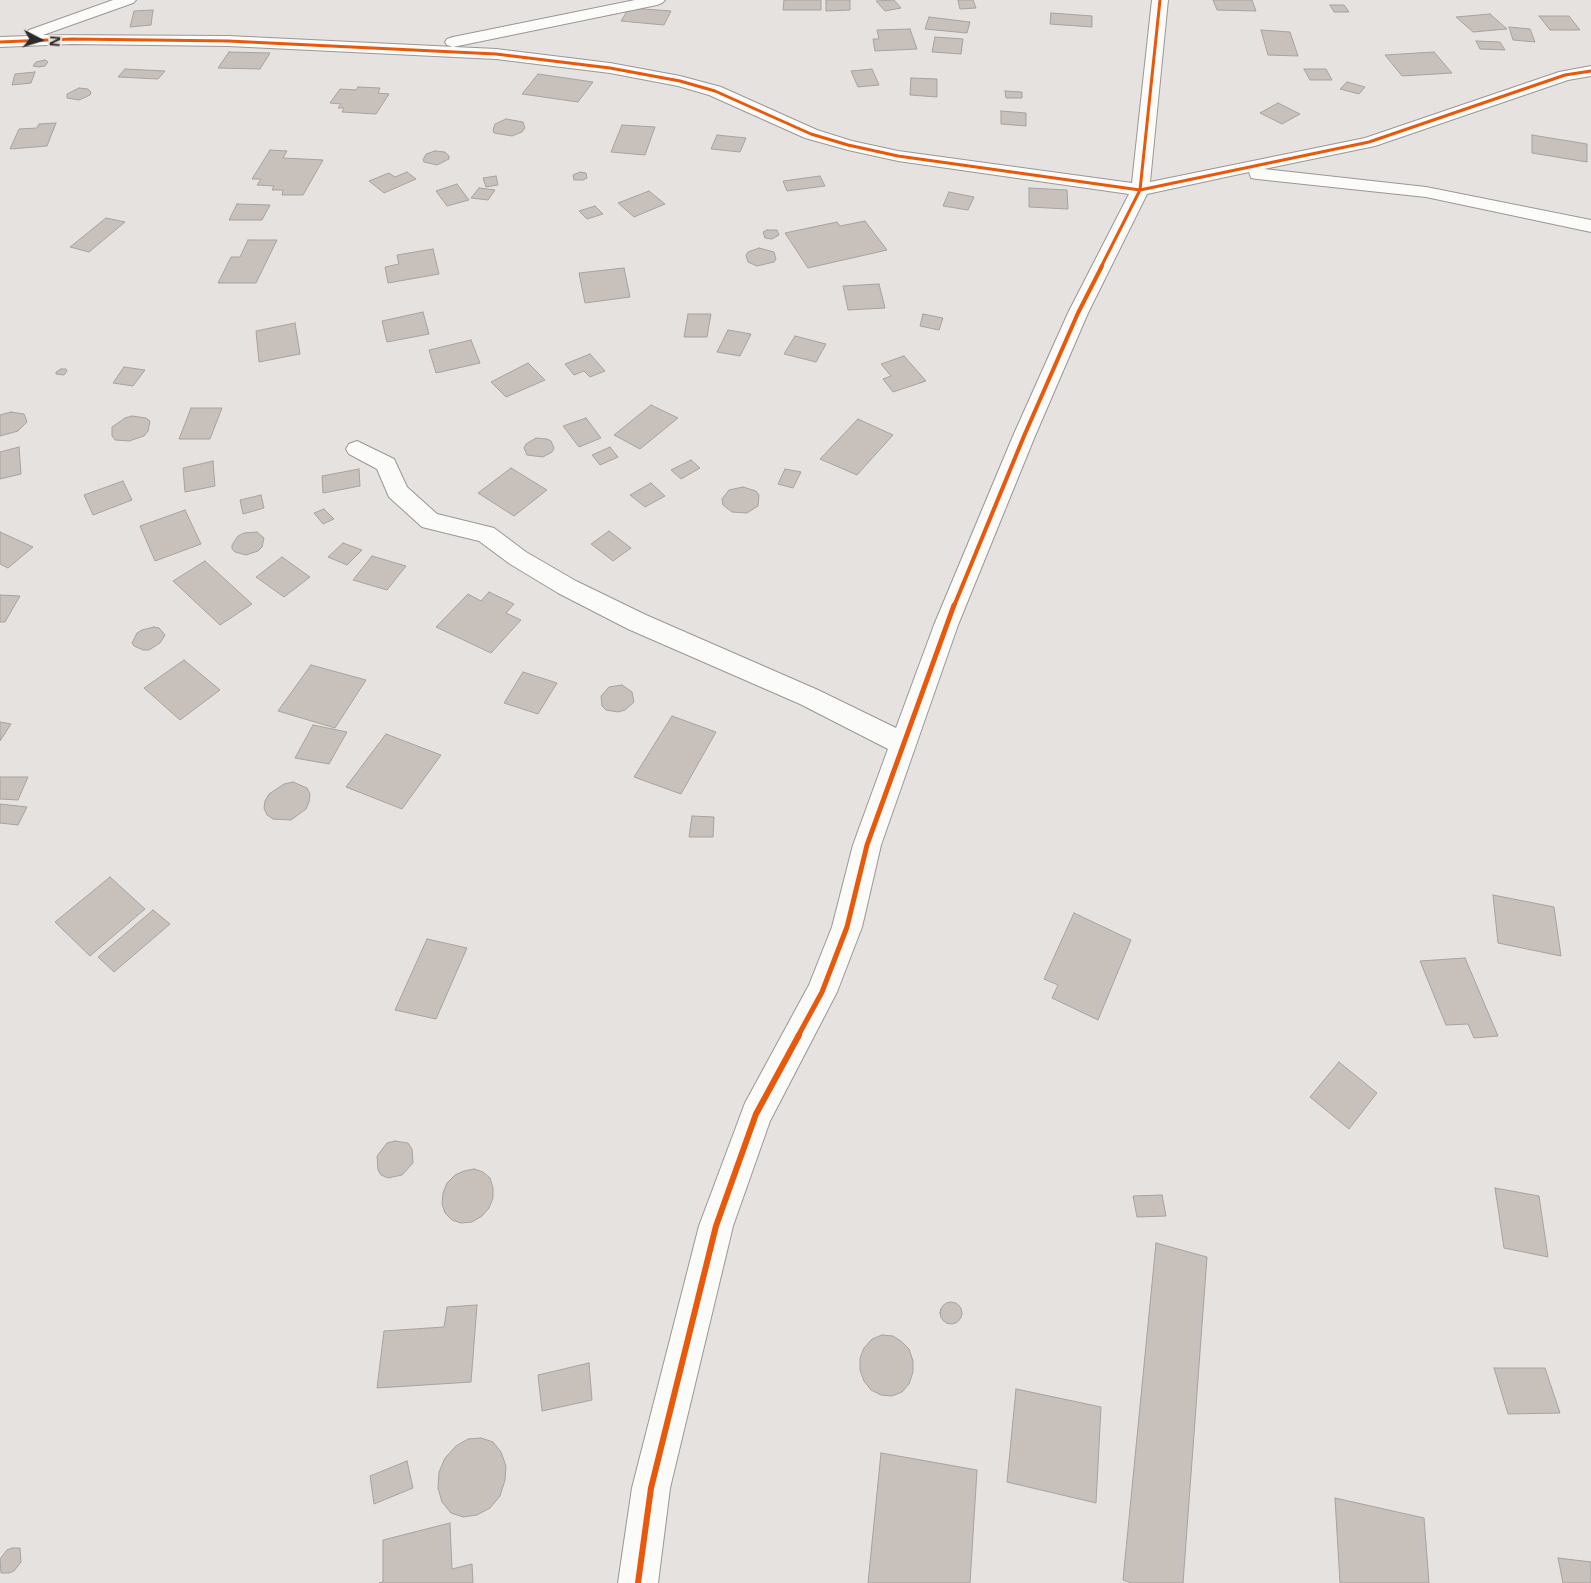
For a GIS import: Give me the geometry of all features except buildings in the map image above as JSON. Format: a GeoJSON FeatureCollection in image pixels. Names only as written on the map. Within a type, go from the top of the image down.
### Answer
{"type":"FeatureCollection","features":[{"type":"Feature","properties":{"kind":"street"},"geometry":{"type":"LineString","coordinates":[[6,42],[128,0]]}},
{"type":"Feature","properties":{"kind":"street"},"geometry":{"type":"LineString","coordinates":[[417,49],[657,0]]}},
{"type":"Feature","properties":{"kind":"street"},"geometry":{"type":"LineString","coordinates":[[638,1583],[651,1488],[716,1226],[756,1114],[822,992],[844,935],[867,845],[946,625],[1024,436],[1078,313],[1140,190],[1160,0]]}},
{"type":"Feature","properties":{"kind":"street"},"geometry":{"type":"LineString","coordinates":[[6,42],[72,39],[228,41],[417,49],[496,54],[610,68],[680,81],[714,92],[810,134],[848,145],[898,156],[1140,190],[1369,142],[1565,75],[1591,71]]}},
{"type":"Feature","properties":{"kind":"street"},"geometry":{"type":"LineString","coordinates":[[1228,172],[1354,183],[1426,192],[1591,226]]}},
{"type":"Feature","properties":{"kind":"street"},"geometry":{"type":"LineString","coordinates":[[357,449],[386,464],[397,491],[430,521],[486,534],[526,563],[567,587],[628,618],[809,697],[903,744]]}},
{"type":"Feature","properties":{"kind":"cycle path"},"geometry":{"type":"LineString","coordinates":[[638,1583],[651,1488],[716,1226],[756,1114],[822,992],[847,927],[867,845],[946,625],[1024,436],[1078,313],[1140,190],[1160,0]]}},
{"type":"Feature","properties":{"kind":"cycle path"},"geometry":{"type":"LineString","coordinates":[[0,42],[72,39],[228,41],[496,54],[610,68],[680,81],[715,91],[811,134],[848,145],[898,156],[1140,190],[1369,142],[1565,75],[1591,71]]}}]}
